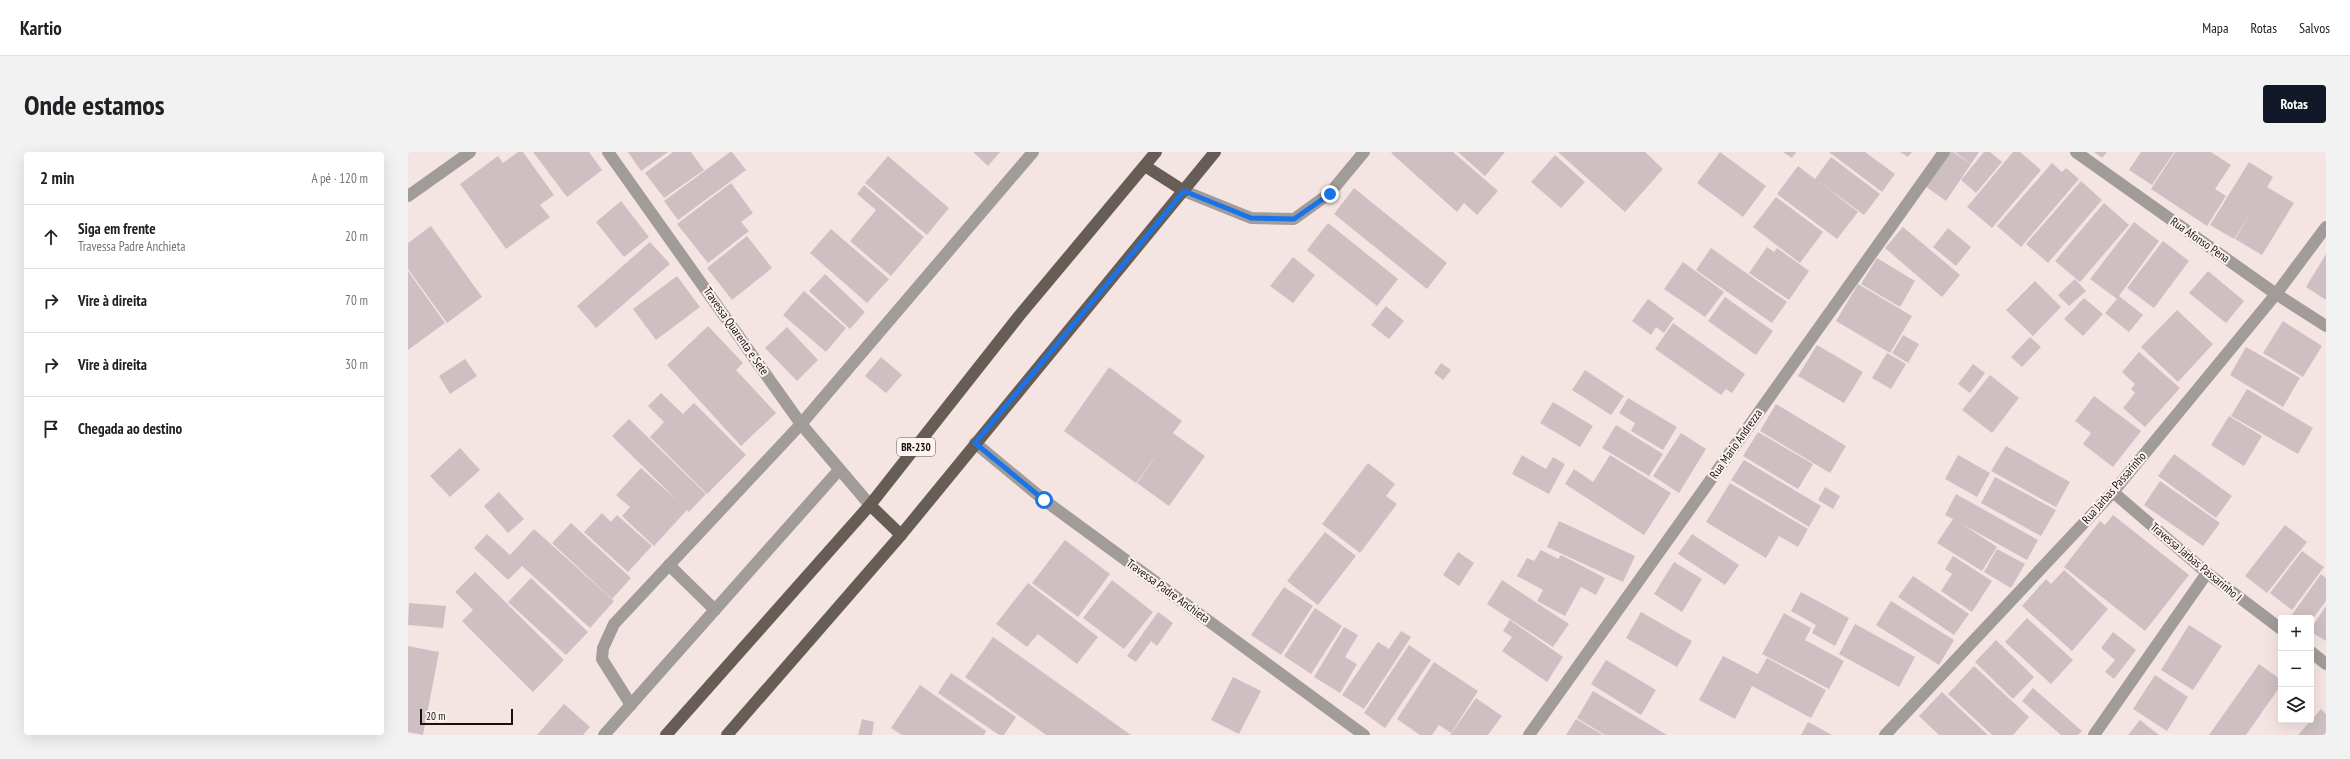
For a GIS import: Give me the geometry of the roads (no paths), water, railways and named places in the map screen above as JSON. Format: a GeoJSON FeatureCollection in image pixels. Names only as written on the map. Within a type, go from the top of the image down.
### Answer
{"type":"FeatureCollection","features":[{"type":"Feature","properties":{"kind":"main road","name":"BR-230"},"geometry":{"type":"LineString","coordinates":[[666,735],[870,505],[1019,316],[1156,152]]}},
{"type":"Feature","properties":{"kind":"main road"},"geometry":{"type":"LineString","coordinates":[[727,735],[901,535],[1215,152]]}},
{"type":"Feature","properties":{"kind":"main road"},"geometry":{"type":"LineString","coordinates":[[1145,166],[1184,191]]}},
{"type":"Feature","properties":{"kind":"main road"},"geometry":{"type":"LineString","coordinates":[[870,505],[901,535]]}},
{"type":"Feature","properties":{"kind":"street"},"geometry":{"type":"LineString","coordinates":[[408,196],[470,152]]}},
{"type":"Feature","properties":{"kind":"street","name":"Travessa Quarenta e Sete"},"geometry":{"type":"LineString","coordinates":[[608,152],[801,424],[870,505]]}},
{"type":"Feature","properties":{"kind":"street"},"geometry":{"type":"LineString","coordinates":[[631,705],[602,658],[603,648],[614,624],[801,424],[1033,152]]}},
{"type":"Feature","properties":{"kind":"street"},"geometry":{"type":"LineString","coordinates":[[1184,191],[1251,218],[1294,219],[1330,194],[1364,152]]}},
{"type":"Feature","properties":{"kind":"street","name":"Rua Mario Andrezza"},"geometry":{"type":"LineString","coordinates":[[1529,735],[1944,152]]}},
{"type":"Feature","properties":{"kind":"street","name":"Rua Afonso Pena"},"geometry":{"type":"LineString","coordinates":[[2076,152],[2276,294],[2326,326]]}},
{"type":"Feature","properties":{"kind":"street","name":"Rua Jarbas Passarinho"},"geometry":{"type":"LineString","coordinates":[[1885,735],[2113,492],[2276,294],[2326,227]]}},
{"type":"Feature","properties":{"kind":"street","name":"Travessa Padre Anchieta"},"geometry":{"type":"LineString","coordinates":[[975,443],[1044,500],[1364,735]]}},
{"type":"Feature","properties":{"kind":"street"},"geometry":{"type":"LineString","coordinates":[[604,735],[839,470]]}},
{"type":"Feature","properties":{"kind":"street","name":"Travessa Jarbas Passarinho I"},"geometry":{"type":"LineString","coordinates":[[2113,492],[2207,573],[2278,627]]}},
{"type":"Feature","properties":{"kind":"street"},"geometry":{"type":"LineString","coordinates":[[669,565],[715,610]]}},
{"type":"Feature","properties":{"kind":"street"},"geometry":{"type":"LineString","coordinates":[[2094,735],[2207,573]]}},
{"type":"Feature","properties":{"kind":"street"},"geometry":{"type":"LineString","coordinates":[[2314,654],[2326,664]]}}]}
